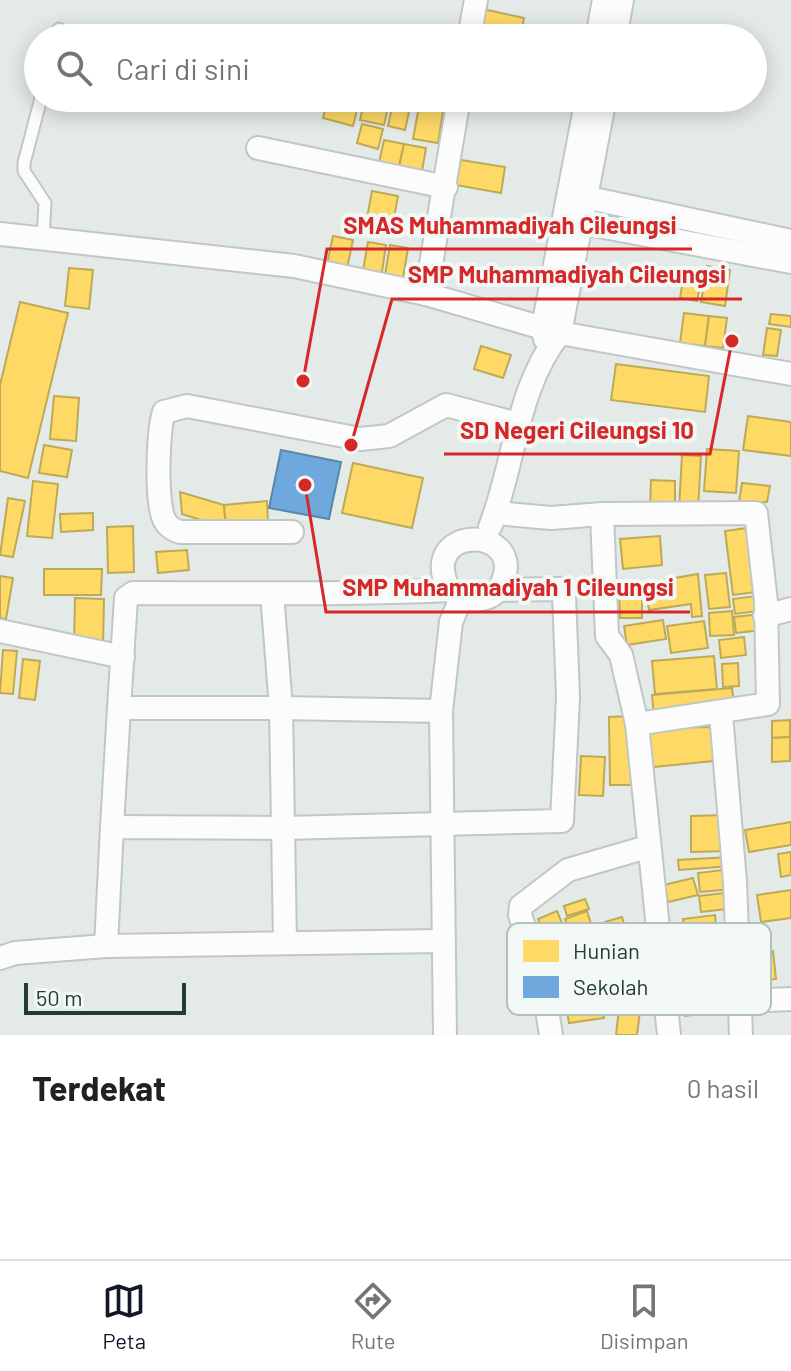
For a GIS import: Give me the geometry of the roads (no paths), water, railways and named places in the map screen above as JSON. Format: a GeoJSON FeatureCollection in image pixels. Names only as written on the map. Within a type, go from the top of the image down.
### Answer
{"type":"FeatureCollection","features":[{"type":"Feature","properties":{"kind":"street"},"geometry":{"type":"LineString","coordinates":[[472,24],[476,0]]}},
{"type":"Feature","properties":{"kind":"street"},"geometry":{"type":"LineString","coordinates":[[600,24],[604,0]]}},
{"type":"Feature","properties":{"kind":"street"},"geometry":{"type":"LineString","coordinates":[[618,24],[622,0]]}},
{"type":"Feature","properties":{"kind":"street"},"geometry":{"type":"LineString","coordinates":[[426,294],[457,112]]}},
{"type":"Feature","properties":{"kind":"street"},"geometry":{"type":"LineString","coordinates":[[579,196],[586,112]]}},
{"type":"Feature","properties":{"kind":"street"},"geometry":{"type":"LineString","coordinates":[[485,540],[496,513],[518,424],[550,336],[579,196],[601,112]]}},
{"type":"Feature","properties":{"kind":"street"},"geometry":{"type":"LineString","coordinates":[[258,148],[446,187]]}},
{"type":"Feature","properties":{"kind":"street"},"geometry":{"type":"LineString","coordinates":[[579,196],[791,241]]}},
{"type":"Feature","properties":{"kind":"street"},"geometry":{"type":"LineString","coordinates":[[574,222],[791,262]]}},
{"type":"Feature","properties":{"kind":"street"},"geometry":{"type":"LineString","coordinates":[[0,234],[259,261],[426,294],[550,336],[791,374]]}},
{"type":"Feature","properties":{"kind":"street"},"geometry":{"type":"LineString","coordinates":[[292,532],[180,532],[168,525],[162,516],[159,491],[164,412],[176,406],[187,406],[360,439],[389,436],[446,405],[518,424]]}},
{"type":"Feature","properties":{"kind":"street"},"geometry":{"type":"LineString","coordinates":[[496,513],[551,518],[750,510],[756,513],[765,616],[768,704],[721,714],[637,724]]}},
{"type":"Feature","properties":{"kind":"street"},"geometry":{"type":"LineString","coordinates":[[602,514],[608,588],[607,636],[621,655],[637,724],[656,923]]}},
{"type":"Feature","properties":{"kind":"street"},"geometry":{"type":"LineString","coordinates":[[106,946],[128,595],[455,594],[474,601],[487,598],[498,590],[505,576],[505,561],[498,548],[485,540],[471,538],[458,542],[442,564],[455,594],[441,711],[445,1035]]}},
{"type":"Feature","properties":{"kind":"street"},"geometry":{"type":"LineString","coordinates":[[112,827],[557,824],[564,819],[568,697],[564,595],[560,589],[498,590]]}},
{"type":"Feature","properties":{"kind":"street"},"geometry":{"type":"LineString","coordinates":[[272,593],[281,708],[285,943]]}},
{"type":"Feature","properties":{"kind":"street"},"geometry":{"type":"LineString","coordinates":[[765,616],[791,609]]}},
{"type":"Feature","properties":{"kind":"street"},"geometry":{"type":"LineString","coordinates":[[0,631],[123,657]]}},
{"type":"Feature","properties":{"kind":"street"},"geometry":{"type":"LineString","coordinates":[[119,708],[441,711]]}},
{"type":"Feature","properties":{"kind":"street"},"geometry":{"type":"LineString","coordinates":[[721,714],[736,923]]}},
{"type":"Feature","properties":{"kind":"street"},"geometry":{"type":"LineString","coordinates":[[523,923],[521,906],[568,870],[647,847]]}},
{"type":"Feature","properties":{"kind":"street"},"geometry":{"type":"LineString","coordinates":[[0,958],[15,953],[106,946],[443,941]]}},
{"type":"Feature","properties":{"kind":"street"},"geometry":{"type":"LineString","coordinates":[[771,1000],[791,999]]}},
{"type":"Feature","properties":{"kind":"street"},"geometry":{"type":"LineString","coordinates":[[548,1015],[551,1035]]}},
{"type":"Feature","properties":{"kind":"street"},"geometry":{"type":"LineString","coordinates":[[667,1015],[669,1035]]}},
{"type":"Feature","properties":{"kind":"lane"},"geometry":{"type":"LineString","coordinates":[[37,112],[24,171],[45,203],[43,238]]}},
{"type":"Feature","properties":{"kind":"place","name":"SD Negeri Cileungsi 10"},"geometry":{"type":"Point","coordinates":[732,341]}},
{"type":"Feature","properties":{"kind":"place","name":"SMAS Muhammadiyah Cileungsi"},"geometry":{"type":"Point","coordinates":[303,381]}},
{"type":"Feature","properties":{"kind":"place","name":"SMP Muhammadiyah Cileungsi"},"geometry":{"type":"Point","coordinates":[351,445]}},
{"type":"Feature","properties":{"kind":"place","name":"SMP Muhammadiyah 1 Cileungsi"},"geometry":{"type":"Point","coordinates":[305,485]}}]}
